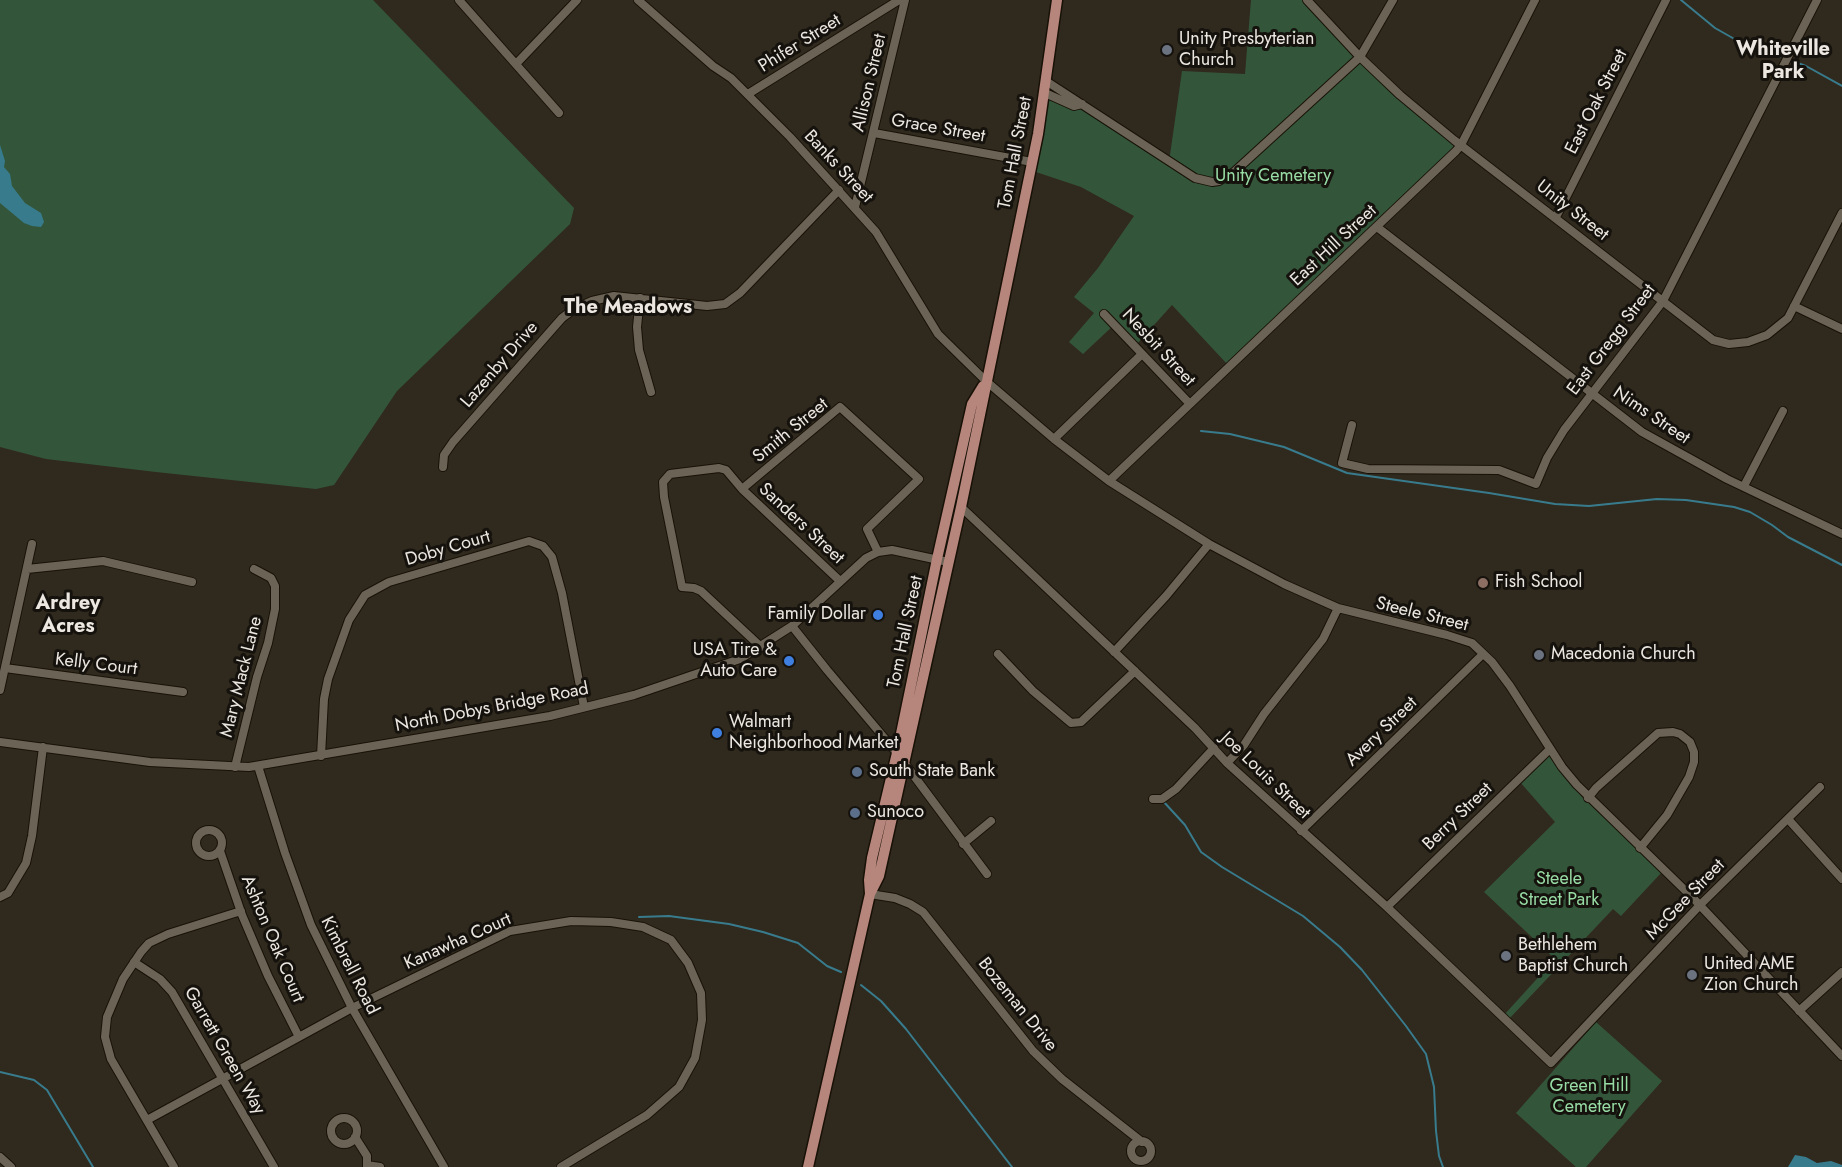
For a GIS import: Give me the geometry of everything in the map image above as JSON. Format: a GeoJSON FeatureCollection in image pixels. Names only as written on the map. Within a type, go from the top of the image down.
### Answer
{"type":"FeatureCollection","features":[{"type":"Feature","properties":{"kind":"main road","name":"Tom Hall Street"},"geometry":{"type":"LineString","coordinates":[[870,894],[872,858],[943,561],[961,507],[981,416],[986,381],[1045,93],[1056,0]]}},
{"type":"Feature","properties":{"kind":"main road","name":"Tom Hall Street"},"geometry":{"type":"LineString","coordinates":[[808,1167],[870,894],[879,876],[904,762],[972,404],[986,381]]}},
{"type":"Feature","properties":{"kind":"street"},"geometry":{"type":"LineString","coordinates":[[459,0],[559,113]]}},
{"type":"Feature","properties":{"kind":"street"},"geometry":{"type":"LineString","coordinates":[[516,64],[577,0]]}},
{"type":"Feature","properties":{"kind":"street","name":"Banks Street"},"geometry":{"type":"LineString","coordinates":[[638,0],[748,94],[855,207],[876,232],[938,334],[986,381]]}},
{"type":"Feature","properties":{"kind":"street","name":"Phifer Street"},"geometry":{"type":"LineString","coordinates":[[748,94],[899,0]]}},
{"type":"Feature","properties":{"kind":"street","name":"Allison Street"},"geometry":{"type":"LineString","coordinates":[[855,207],[905,0]]}},
{"type":"Feature","properties":{"kind":"street","name":"Unity Street"},"geometry":{"type":"LineString","coordinates":[[1307,0],[1360,57],[1400,95],[1713,340],[1729,344],[1748,342],[1767,334],[1788,318],[1842,213]]}},
{"type":"Feature","properties":{"kind":"street"},"geometry":{"type":"LineString","coordinates":[[1046,81],[1187,173],[1212,182],[1234,172],[1360,57],[1393,0]]}},
{"type":"Feature","properties":{"kind":"street","name":"East Hill Street"},"geometry":{"type":"LineString","coordinates":[[1109,481],[1189,403],[1377,228],[1461,145],[1535,0]]}},
{"type":"Feature","properties":{"kind":"street","name":"East Oak Street"},"geometry":{"type":"LineString","coordinates":[[1556,217],[1666,0]]}},
{"type":"Feature","properties":{"kind":"street","name":"East Gregg Street"},"geometry":{"type":"LineString","coordinates":[[1352,425],[1342,464],[1368,469],[1499,470],[1536,484],[1547,458],[1564,430],[1663,301],[1817,0]]}},
{"type":"Feature","properties":{"kind":"street"},"geometry":{"type":"LineString","coordinates":[[1045,93],[1074,106],[1082,104]]}},
{"type":"Feature","properties":{"kind":"street","name":"Grace Street"},"geometry":{"type":"LineString","coordinates":[[874,133],[1032,162]]}},
{"type":"Feature","properties":{"kind":"street","name":"Lazenby Drive"},"geometry":{"type":"LineString","coordinates":[[443,467],[444,455],[453,442],[562,318],[574,309],[592,301],[614,297],[707,306],[725,304],[740,293],[839,190]]}},
{"type":"Feature","properties":{"kind":"street","name":"Nims Street"},"geometry":{"type":"LineString","coordinates":[[1377,228],[1642,432],[1710,471],[1842,534]]}},
{"type":"Feature","properties":{"kind":"street"},"geometry":{"type":"LineString","coordinates":[[640,298],[637,327],[639,350],[651,392]]}},
{"type":"Feature","properties":{"kind":"street"},"geometry":{"type":"LineString","coordinates":[[1794,306],[1842,328]]}},
{"type":"Feature","properties":{"kind":"street","name":"Nesbit Street"},"geometry":{"type":"LineString","coordinates":[[1104,314],[1189,403]]}},
{"type":"Feature","properties":{"kind":"street"},"geometry":{"type":"LineString","coordinates":[[1054,439],[1142,354]]}},
{"type":"Feature","properties":{"kind":"street","name":"Steele Street"},"geometry":{"type":"LineString","coordinates":[[986,381],[1054,439],[1109,481],[1209,543],[1284,584],[1338,608],[1472,643],[1492,662],[1510,686],[1562,767],[1588,798],[1700,905],[1842,1056]]}},
{"type":"Feature","properties":{"kind":"street","name":"Smith Street"},"geometry":{"type":"LineString","coordinates":[[742,489],[840,407],[918,479],[867,529],[878,552]]}},
{"type":"Feature","properties":{"kind":"street"},"geometry":{"type":"LineString","coordinates":[[1744,486],[1783,411]]}},
{"type":"Feature","properties":{"kind":"street","name":"Sanders Street"},"geometry":{"type":"LineString","coordinates":[[761,647],[701,591],[682,587],[664,497],[663,482],[670,474],[719,468],[726,470],[742,489],[840,581]]}},
{"type":"Feature","properties":{"kind":"street","name":"Joe Louis Street"},"geometry":{"type":"LineString","coordinates":[[961,507],[1227,763],[1387,908],[1551,1063]]}},
{"type":"Feature","properties":{"kind":"street","name":"Doby Court"},"geometry":{"type":"LineString","coordinates":[[321,756],[324,699],[328,679],[349,620],[365,595],[389,582],[529,541],[543,546],[552,556],[562,593],[584,707]]}},
{"type":"Feature","properties":{"kind":"street"},"geometry":{"type":"LineString","coordinates":[[1114,652],[1166,596],[1209,543]]}},
{"type":"Feature","properties":{"kind":"street"},"geometry":{"type":"LineString","coordinates":[[0,690],[32,544]]}},
{"type":"Feature","properties":{"kind":"street"},"geometry":{"type":"LineString","coordinates":[[878,552],[892,550],[943,561]]}},
{"type":"Feature","properties":{"kind":"street","name":"North Dobys Bridge Road"},"geometry":{"type":"LineString","coordinates":[[0,742],[150,762],[235,767],[258,766],[550,716],[634,695],[740,659],[792,626],[866,558],[878,552]]}},
{"type":"Feature","properties":{"kind":"street"},"geometry":{"type":"LineString","coordinates":[[27,569],[103,561],[192,582]]}},
{"type":"Feature","properties":{"kind":"street","name":"Mary Mack Lane"},"geometry":{"type":"LineString","coordinates":[[235,767],[257,677],[268,643],[274,609],[275,586],[271,578],[254,569]]}},
{"type":"Feature","properties":{"kind":"street"},"geometry":{"type":"LineString","coordinates":[[1227,763],[1244,745],[1264,714],[1323,639],[1338,608]]}},
{"type":"Feature","properties":{"kind":"street"},"geometry":{"type":"LineString","coordinates":[[792,626],[897,753],[987,874]]}},
{"type":"Feature","properties":{"kind":"street"},"geometry":{"type":"LineString","coordinates":[[998,654],[1033,691],[1071,723],[1081,722],[1134,671]]}},
{"type":"Feature","properties":{"kind":"street","name":"Avery Street"},"geometry":{"type":"LineString","coordinates":[[1301,831],[1483,654]]}},
{"type":"Feature","properties":{"kind":"street","name":"Kelly Court"},"geometry":{"type":"LineString","coordinates":[[5,668],[183,692]]}},
{"type":"Feature","properties":{"kind":"street"},"geometry":{"type":"LineString","coordinates":[[1588,798],[1596,788],[1658,733],[1673,732],[1680,734],[1690,742],[1694,752],[1694,762],[1689,777],[1667,815],[1640,848]]}},
{"type":"Feature","properties":{"kind":"street"},"geometry":{"type":"LineString","coordinates":[[0,897],[8,893],[26,863],[33,836],[43,747]]}},
{"type":"Feature","properties":{"kind":"street"},"geometry":{"type":"LineString","coordinates":[[1153,799],[1162,799],[1176,789],[1214,748]]}},
{"type":"Feature","properties":{"kind":"street","name":"Berry Street"},"geometry":{"type":"LineString","coordinates":[[1387,908],[1550,749]]}},
{"type":"Feature","properties":{"kind":"street","name":"Kimbrell Road"},"geometry":{"type":"LineString","coordinates":[[258,766],[297,890],[311,925],[352,1008],[444,1167]]}},
{"type":"Feature","properties":{"kind":"street","name":"McGee Street"},"geometry":{"type":"LineString","coordinates":[[1551,1063],[1700,905],[1820,787]]}},
{"type":"Feature","properties":{"kind":"street"},"geometry":{"type":"LineString","coordinates":[[1788,819],[1842,879]]}},
{"type":"Feature","properties":{"kind":"street"},"geometry":{"type":"LineString","coordinates":[[963,844],[990,821]]}},
{"type":"Feature","properties":{"kind":"street","name":"Ashton Oak Court"},"geometry":{"type":"LineString","coordinates":[[219,851],[268,976],[299,1037]]}},
{"type":"Feature","properties":{"kind":"street","name":"Bozeman Drive"},"geometry":{"type":"LineString","coordinates":[[870,894],[895,898],[923,912],[1033,1051],[1062,1079],[1143,1142]]}},
{"type":"Feature","properties":{"kind":"street"},"geometry":{"type":"LineString","coordinates":[[174,1167],[111,1059],[105,1037],[107,1017],[134,962],[141,952],[158,938],[241,911]]}},
{"type":"Feature","properties":{"kind":"street","name":"Kanawha Court"},"geometry":{"type":"LineString","coordinates":[[147,1120],[352,1008],[510,932],[571,921],[611,922],[643,927],[671,940],[688,963],[701,993],[702,1020],[695,1058],[679,1086],[648,1114],[561,1167]]}},
{"type":"Feature","properties":{"kind":"street","name":"Garrett Green Way"},"geometry":{"type":"LineString","coordinates":[[134,962],[160,979],[172,992],[274,1167]]}},
{"type":"Feature","properties":{"kind":"street"},"geometry":{"type":"LineString","coordinates":[[1798,1011],[1842,972]]}},
{"type":"Feature","properties":{"kind":"street"},"geometry":{"type":"LineString","coordinates":[[355,1137],[364,1149],[367,1166],[380,1167]]}},
{"type":"Feature","properties":{"kind":"street"},"geometry":{"type":"LineString","coordinates":[[0,1157],[11,1167]]}},
{"type":"Feature","properties":{"kind":"green space"},"geometry":{"type":"Polygon","coordinates":[[[0,0],[373,0],[574,208],[570,224],[397,391],[334,485],[316,489],[156,472],[46,459],[0,447],[0,0]]]}},
{"type":"Feature","properties":{"kind":"green space","name":"Unity Cemetery"},"geometry":{"type":"Polygon","coordinates":[[[1251,0],[1305,0],[1326,24],[1459,145],[1228,365],[1172,305],[1136,345],[1115,324],[1083,354],[1069,342],[1094,313],[1074,297],[1098,268],[1134,216],[1081,187],[1033,171],[1047,95],[1081,106],[1169,162],[1182,71],[1245,74],[1251,0]]]}},
{"type":"Feature","properties":{"kind":"green space","name":"Steele Street Park"},"geometry":{"type":"Polygon","coordinates":[[[1549,754],[1582,797],[1662,872],[1621,916],[1613,909],[1509,1019],[1504,1015],[1555,959],[1484,892],[1555,822],[1520,782],[1549,754]]]}},
{"type":"Feature","properties":{"kind":"green space","name":"Green Hill Cemetery"},"geometry":{"type":"Polygon","coordinates":[[[1596,1022],[1662,1081],[1586,1167],[1576,1167],[1516,1113],[1596,1022]]]}},
{"type":"Feature","properties":{"kind":"water"},"geometry":{"type":"Polygon","coordinates":[[[0,145],[5,161],[4,167],[10,174],[12,186],[25,203],[41,213],[44,222],[41,227],[24,223],[0,203],[0,145]]]}},
{"type":"Feature","properties":{"kind":"water"},"geometry":{"type":"Polygon","coordinates":[[[1795,1155],[1806,1157],[1817,1163],[1831,1161],[1842,1167],[1788,1167],[1795,1155]]]}},
{"type":"Feature","properties":{"kind":"waterway"},"geometry":{"type":"LineString","coordinates":[[1681,0],[1715,28],[1738,41],[1780,57]]}},
{"type":"Feature","properties":{"kind":"waterway"},"geometry":{"type":"LineString","coordinates":[[1792,61],[1842,86]]}},
{"type":"Feature","properties":{"kind":"waterway"},"geometry":{"type":"LineString","coordinates":[[1201,431],[1230,434],[1284,447],[1347,473],[1555,504],[1589,506],[1657,499],[1686,500],[1734,507],[1750,512],[1788,537],[1842,565]]}},
{"type":"Feature","properties":{"kind":"waterway"},"geometry":{"type":"LineString","coordinates":[[1163,801],[1185,825],[1201,852],[1303,916],[1340,947],[1362,970],[1406,1026],[1426,1054],[1434,1087],[1436,1131],[1439,1156],[1443,1167]]}},
{"type":"Feature","properties":{"kind":"waterway"},"geometry":{"type":"LineString","coordinates":[[639,917],[669,916],[729,924],[763,932],[798,943],[827,966],[841,972]]}},
{"type":"Feature","properties":{"kind":"waterway"},"geometry":{"type":"LineString","coordinates":[[861,985],[881,1001],[906,1029],[1012,1167]]}},
{"type":"Feature","properties":{"kind":"waterway"},"geometry":{"type":"LineString","coordinates":[[0,1072],[34,1080],[47,1090],[93,1167]]}},
{"type":"Feature","properties":{"kind":"place","name":"Unity Presbyterian Church"},"geometry":{"type":"Point","coordinates":[1167,50]}},
{"type":"Feature","properties":{"kind":"place","name":"Fish School"},"geometry":{"type":"Point","coordinates":[1483,583]}},
{"type":"Feature","properties":{"kind":"place","name":"Family Dollar"},"geometry":{"type":"Point","coordinates":[878,615]}},
{"type":"Feature","properties":{"kind":"place","name":"Macedonia Church"},"geometry":{"type":"Point","coordinates":[1539,655]}},
{"type":"Feature","properties":{"kind":"place","name":"USA Tire & Auto Care"},"geometry":{"type":"Point","coordinates":[789,661]}},
{"type":"Feature","properties":{"kind":"place","name":"Walmart Neighborhood Market"},"geometry":{"type":"Point","coordinates":[717,733]}},
{"type":"Feature","properties":{"kind":"place","name":"South State Bank"},"geometry":{"type":"Point","coordinates":[857,772]}},
{"type":"Feature","properties":{"kind":"place","name":"Sunoco"},"geometry":{"type":"Point","coordinates":[855,813]}},
{"type":"Feature","properties":{"kind":"place","name":"Bethlehem Baptist Church"},"geometry":{"type":"Point","coordinates":[1506,956]}},
{"type":"Feature","properties":{"kind":"place","name":"United AME Zion Church"},"geometry":{"type":"Point","coordinates":[1692,975]}},
{"type":"Feature","properties":{"kind":"district","name":"Whiteville Park"},"geometry":{"type":"Point","coordinates":[1783,62]}},
{"type":"Feature","properties":{"kind":"district","name":"The Meadows"},"geometry":{"type":"Point","coordinates":[628,308]}},
{"type":"Feature","properties":{"kind":"district","name":"Ardrey Acres"},"geometry":{"type":"Point","coordinates":[68,616]}}]}
